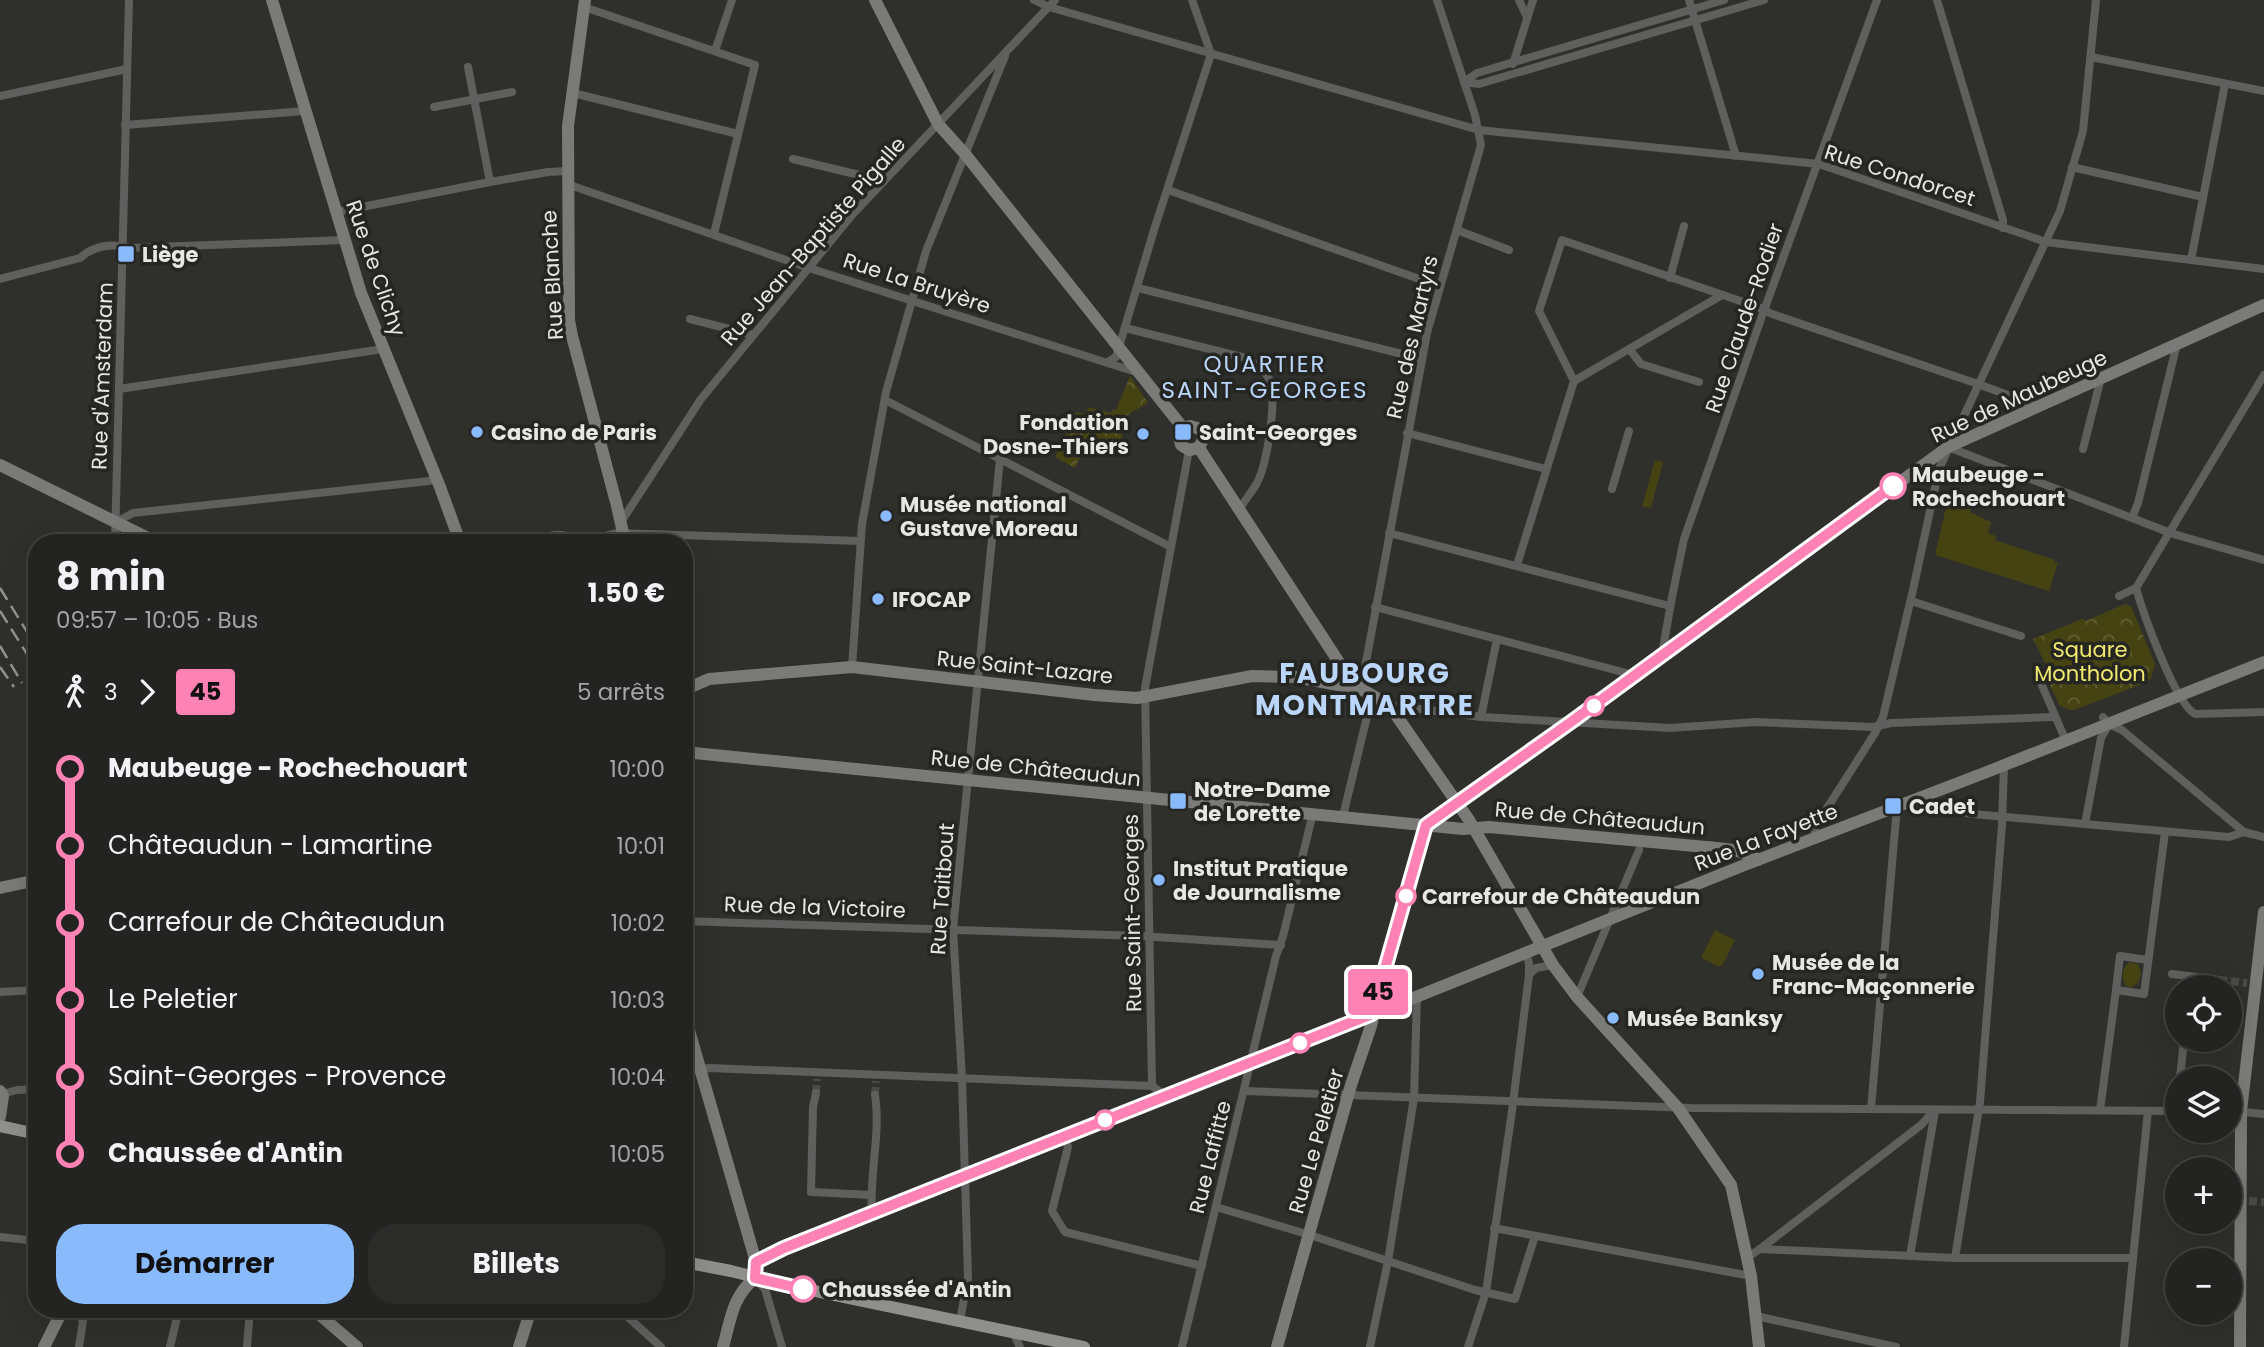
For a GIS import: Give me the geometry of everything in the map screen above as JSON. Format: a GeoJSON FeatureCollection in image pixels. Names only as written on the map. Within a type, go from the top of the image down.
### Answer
{"type":"FeatureCollection","features":[{"type":"Feature","properties":{"kind":"main road"},"geometry":{"type":"LineString","coordinates":[[0,1126],[28,1132]]}},
{"type":"Feature","properties":{"kind":"main road"},"geometry":{"type":"LineString","coordinates":[[693,1264],[1084,1347]]}},
{"type":"Feature","properties":{"kind":"street","name":"Rue d'Amsterdam"},"geometry":{"type":"LineString","coordinates":[[115,534],[130,0]]}},
{"type":"Feature","properties":{"kind":"street","name":"Rue de Clichy"},"geometry":{"type":"LineString","coordinates":[[272,0],[361,293],[457,534]]}},
{"type":"Feature","properties":{"kind":"street"},"geometry":{"type":"LineString","coordinates":[[715,51],[732,0]]}},
{"type":"Feature","properties":{"kind":"street"},"geometry":{"type":"LineString","coordinates":[[874,0],[938,124],[965,154],[1183,428]]}},
{"type":"Feature","properties":{"kind":"street","name":"Rue Condorcet"},"geometry":{"type":"LineString","coordinates":[[1034,0],[1211,54],[1479,130],[1819,164],[2046,242],[2264,269]]}},
{"type":"Feature","properties":{"kind":"street"},"geometry":{"type":"LineString","coordinates":[[1108,362],[1116,357],[1211,54],[1192,0]]}},
{"type":"Feature","properties":{"kind":"street","name":"Rue des Martyrs"},"geometry":{"type":"LineString","coordinates":[[1360,689],[1407,433],[1438,286],[1481,145],[1479,130],[1437,0]]}},
{"type":"Feature","properties":{"kind":"street"},"geometry":{"type":"LineString","coordinates":[[1519,0],[1527,17]]}},
{"type":"Feature","properties":{"kind":"street"},"geometry":{"type":"LineString","coordinates":[[1510,75],[1533,0]]}},
{"type":"Feature","properties":{"kind":"street"},"geometry":{"type":"LineString","coordinates":[[1689,0],[1735,156]]}},
{"type":"Feature","properties":{"kind":"street"},"geometry":{"type":"LineString","coordinates":[[1464,82],[1477,73],[1724,0]]}},
{"type":"Feature","properties":{"kind":"street"},"geometry":{"type":"LineString","coordinates":[[1464,82],[1479,84],[1764,0]]}},
{"type":"Feature","properties":{"kind":"street","name":"Rue Claude-Rodier"},"geometry":{"type":"LineString","coordinates":[[1662,654],[1684,539],[1877,0]]}},
{"type":"Feature","properties":{"kind":"street"},"geometry":{"type":"LineString","coordinates":[[1937,0],[2003,220],[2003,228]]}},
{"type":"Feature","properties":{"kind":"street"},"geometry":{"type":"LineString","coordinates":[[1814,839],[1815,828],[1879,726],[1911,601],[1939,469],[2060,211],[2083,131],[2096,0]]}},
{"type":"Feature","properties":{"kind":"street"},"geometry":{"type":"LineString","coordinates":[[584,4],[755,65],[713,234]]}},
{"type":"Feature","properties":{"kind":"street","name":"Rue Blanche"},"geometry":{"type":"LineString","coordinates":[[584,4],[568,126],[569,320],[623,533]]}},
{"type":"Feature","properties":{"kind":"street","name":"Rue Jean-Baptiste Pigalle"},"geometry":{"type":"LineString","coordinates":[[623,533],[701,399],[884,181],[1052,4]]}},
{"type":"Feature","properties":{"kind":"street"},"geometry":{"type":"LineString","coordinates":[[852,667],[860,541],[884,400],[926,251],[1006,53]]}},
{"type":"Feature","properties":{"kind":"street"},"geometry":{"type":"LineString","coordinates":[[2091,57],[2264,91]]}},
{"type":"Feature","properties":{"kind":"street"},"geometry":{"type":"LineString","coordinates":[[468,67],[490,182]]}},
{"type":"Feature","properties":{"kind":"street"},"geometry":{"type":"LineString","coordinates":[[0,96],[127,69]]}},
{"type":"Feature","properties":{"kind":"street"},"geometry":{"type":"LineString","coordinates":[[2191,260],[2225,84]]}},
{"type":"Feature","properties":{"kind":"street"},"geometry":{"type":"LineString","coordinates":[[434,107],[512,92]]}},
{"type":"Feature","properties":{"kind":"street"},"geometry":{"type":"LineString","coordinates":[[573,93],[738,134]]}},
{"type":"Feature","properties":{"kind":"street"},"geometry":{"type":"LineString","coordinates":[[125,125],[305,111]]}},
{"type":"Feature","properties":{"kind":"street"},"geometry":{"type":"LineString","coordinates":[[793,159],[884,181]]}},
{"type":"Feature","properties":{"kind":"street"},"geometry":{"type":"LineString","coordinates":[[2072,167],[2203,198]]}},
{"type":"Feature","properties":{"kind":"street"},"geometry":{"type":"LineString","coordinates":[[336,212],[548,172],[568,178]]}},
{"type":"Feature","properties":{"kind":"street","name":"Rue La Bruyère"},"geometry":{"type":"LineString","coordinates":[[568,178],[809,268],[1138,372]]}},
{"type":"Feature","properties":{"kind":"street"},"geometry":{"type":"LineString","coordinates":[[1168,190],[1438,286]]}},
{"type":"Feature","properties":{"kind":"street"},"geometry":{"type":"LineString","coordinates":[[1670,278],[1684,226]]}},
{"type":"Feature","properties":{"kind":"street"},"geometry":{"type":"LineString","coordinates":[[1457,230],[1508,250]]}},
{"type":"Feature","properties":{"kind":"street"},"geometry":{"type":"LineString","coordinates":[[0,279],[80,258],[86,252],[109,244],[130,248],[345,240]]}},
{"type":"Feature","properties":{"kind":"street"},"geometry":{"type":"LineString","coordinates":[[1574,381],[1539,311],[1562,240],[2037,406]]}},
{"type":"Feature","properties":{"kind":"street"},"geometry":{"type":"LineString","coordinates":[[1138,288],[1422,359]]}},
{"type":"Feature","properties":{"kind":"street"},"geometry":{"type":"LineString","coordinates":[[1517,565],[1574,381],[1722,295]]}},
{"type":"Feature","properties":{"kind":"street","name":"Rue de Maubeuge"},"geometry":{"type":"LineString","coordinates":[[1431,821],[1948,447],[2264,305]]}},
{"type":"Feature","properties":{"kind":"street"},"geometry":{"type":"LineString","coordinates":[[690,319],[753,335]]}},
{"type":"Feature","properties":{"kind":"street"},"geometry":{"type":"LineString","coordinates":[[1125,328],[1242,356],[1256,364],[1269,379],[1273,396],[1266,455],[1258,482],[1239,510]]}},
{"type":"Feature","properties":{"kind":"street"},"geometry":{"type":"LineString","coordinates":[[2132,518],[2177,344]]}},
{"type":"Feature","properties":{"kind":"street"},"geometry":{"type":"LineString","coordinates":[[119,389],[383,349]]}},
{"type":"Feature","properties":{"kind":"street"},"geometry":{"type":"LineString","coordinates":[[1630,350],[1641,364],[1699,382]]}},
{"type":"Feature","properties":{"kind":"street"},"geometry":{"type":"LineString","coordinates":[[2119,596],[2136,588],[2264,375]]}},
{"type":"Feature","properties":{"kind":"street"},"geometry":{"type":"LineString","coordinates":[[2083,449],[2101,378]]}},
{"type":"Feature","properties":{"kind":"street"},"geometry":{"type":"LineString","coordinates":[[884,400],[1171,547]]}},
{"type":"Feature","properties":{"kind":"street"},"geometry":{"type":"LineString","coordinates":[[1183,428],[1190,426],[1200,429],[1203,441],[1194,449]]}},
{"type":"Feature","properties":{"kind":"street"},"geometry":{"type":"LineString","coordinates":[[1183,428],[1179,440],[1183,447],[1194,449],[1239,510],[1346,673],[1360,689],[1389,705],[1481,717],[1671,728],[1756,722],[1879,726],[1891,723],[2054,717]]}},
{"type":"Feature","properties":{"kind":"street"},"geometry":{"type":"LineString","coordinates":[[1612,489],[1629,431]]}},
{"type":"Feature","properties":{"kind":"street"},"geometry":{"type":"LineString","coordinates":[[1407,433],[1546,470]]}},
{"type":"Feature","properties":{"kind":"street"},"geometry":{"type":"LineString","coordinates":[[1948,447],[2163,530],[2264,560]]}},
{"type":"Feature","properties":{"kind":"street","name":"Rue Saint-Georges"},"geometry":{"type":"LineString","coordinates":[[1152,1086],[1144,688],[1171,547],[1194,449]]}},
{"type":"Feature","properties":{"kind":"street","name":"Rue Taitbout"},"geometry":{"type":"LineString","coordinates":[[960,1321],[968,1277],[962,1078],[953,929],[1000,459]]}},
{"type":"Feature","properties":{"kind":"street"},"geometry":{"type":"LineString","coordinates":[[0,465],[140,534]]}},
{"type":"Feature","properties":{"kind":"street"},"geometry":{"type":"LineString","coordinates":[[116,522],[133,513],[429,481],[436,478]]}},
{"type":"Feature","properties":{"kind":"street"},"geometry":{"type":"LineString","coordinates":[[623,533],[653,534]]}},
{"type":"Feature","properties":{"kind":"street"},"geometry":{"type":"LineString","coordinates":[[1389,533],[1670,606]]}},
{"type":"Feature","properties":{"kind":"street"},"geometry":{"type":"LineString","coordinates":[[693,535],[860,541]]}},
{"type":"Feature","properties":{"kind":"street"},"geometry":{"type":"LineString","coordinates":[[2136,588],[2169,676],[2188,710],[2194,714],[2264,712]]}},
{"type":"Feature","properties":{"kind":"street"},"geometry":{"type":"LineString","coordinates":[[1911,601],[2021,636]]}},
{"type":"Feature","properties":{"kind":"street"},"geometry":{"type":"LineString","coordinates":[[1375,607],[1634,675]]}},
{"type":"Feature","properties":{"kind":"street"},"geometry":{"type":"LineString","coordinates":[[1481,717],[1497,639]]}},
{"type":"Feature","properties":{"kind":"street","name":"Rue La Fayette"},"geometry":{"type":"LineString","coordinates":[[756,1262],[775,1252],[1758,860],[2066,741],[2106,721],[2264,662]]}},
{"type":"Feature","properties":{"kind":"street","name":"Rue Saint-Lazare"},"geometry":{"type":"LineString","coordinates":[[693,686],[709,679],[852,667],[1094,695],[1145,697],[1252,677],[1295,677],[1360,689]]}},
{"type":"Feature","properties":{"kind":"street"},"geometry":{"type":"LineString","coordinates":[[2037,674],[2066,741]]}},
{"type":"Feature","properties":{"kind":"street"},"geometry":{"type":"LineString","coordinates":[[1343,816],[1372,696]]}},
{"type":"Feature","properties":{"kind":"street"},"geometry":{"type":"LineString","coordinates":[[1389,705],[1462,799],[1473,828],[1553,965],[1577,997],[1678,1108],[1731,1185],[1748,1257],[1759,1347]]}},
{"type":"Feature","properties":{"kind":"street"},"geometry":{"type":"LineString","coordinates":[[2085,824],[2106,721],[2122,730],[2244,832],[2264,837]]}},
{"type":"Feature","properties":{"kind":"street","name":"Rue de Châteaudun"},"geometry":{"type":"LineString","coordinates":[[693,753],[1148,798],[1343,816],[1431,821],[1473,828],[1489,827],[1737,851],[1758,860]]}},
{"type":"Feature","properties":{"kind":"street"},"geometry":{"type":"LineString","coordinates":[[1955,1258],[1979,1110],[2004,765]]}},
{"type":"Feature","properties":{"kind":"street"},"geometry":{"type":"LineString","coordinates":[[1910,801],[1921,806],[2002,817],[2229,837],[2244,832]]}},
{"type":"Feature","properties":{"kind":"street"},"geometry":{"type":"LineString","coordinates":[[1871,1109],[1897,806]]}},
{"type":"Feature","properties":{"kind":"street","name":"Rue Laffitte"},"geometry":{"type":"LineString","coordinates":[[1182,1347],[1312,813]]}},
{"type":"Feature","properties":{"kind":"street","name":"Rue Le Peletier"},"geometry":{"type":"LineString","coordinates":[[1278,1347],[1371,1026],[1372,1014],[1431,821]]}},
{"type":"Feature","properties":{"kind":"street"},"geometry":{"type":"LineString","coordinates":[[2116,990],[2144,993],[2165,832]]}},
{"type":"Feature","properties":{"kind":"street"},"geometry":{"type":"LineString","coordinates":[[1577,997],[1639,850]]}},
{"type":"Feature","properties":{"kind":"street"},"geometry":{"type":"LineString","coordinates":[[0,888],[28,882]]}},
{"type":"Feature","properties":{"kind":"street"},"geometry":{"type":"LineString","coordinates":[[2242,1066],[2264,912]]}},
{"type":"Feature","properties":{"kind":"street","name":"Rue de la Victoire"},"geometry":{"type":"LineString","coordinates":[[693,921],[953,929],[1280,945]]}},
{"type":"Feature","properties":{"kind":"street"},"geometry":{"type":"LineString","coordinates":[[1468,1347],[1486,1292],[1529,975],[1527,953]]}},
{"type":"Feature","properties":{"kind":"street"},"geometry":{"type":"LineString","coordinates":[[2099,1110],[2120,956],[2148,960]]}},
{"type":"Feature","properties":{"kind":"street"},"geometry":{"type":"LineString","coordinates":[[1529,975],[1536,968],[1553,965]]}},
{"type":"Feature","properties":{"kind":"street"},"geometry":{"type":"LineString","coordinates":[[2172,974],[2182,975]]}},
{"type":"Feature","properties":{"kind":"street"},"geometry":{"type":"LineString","coordinates":[[0,992],[28,990]]}},
{"type":"Feature","properties":{"kind":"street"},"geometry":{"type":"LineString","coordinates":[[1370,1347],[1388,1261],[1415,1098],[1418,996]]}},
{"type":"Feature","properties":{"kind":"street"},"geometry":{"type":"LineString","coordinates":[[693,1046],[756,1262],[755,1278],[765,1289],[782,1347]]}},
{"type":"Feature","properties":{"kind":"street"},"geometry":{"type":"LineString","coordinates":[[693,1069],[1152,1086],[1167,1097]]}},
{"type":"Feature","properties":{"kind":"street"},"geometry":{"type":"LineString","coordinates":[[0,1117],[1,1092],[28,1089]]}},
{"type":"Feature","properties":{"kind":"street"},"geometry":{"type":"LineString","coordinates":[[1245,1091],[1678,1108],[2165,1109]]}},
{"type":"Feature","properties":{"kind":"street"},"geometry":{"type":"LineString","coordinates":[[816,1093],[811,1192],[871,1195]]}},
{"type":"Feature","properties":{"kind":"street"},"geometry":{"type":"LineString","coordinates":[[872,1214],[877,1119],[875,1095]]}},
{"type":"Feature","properties":{"kind":"street"},"geometry":{"type":"LineString","coordinates":[[1748,1257],[1921,1125],[1935,1110]]}},
{"type":"Feature","properties":{"kind":"street"},"geometry":{"type":"LineString","coordinates":[[1910,1256],[1935,1110]]}},
{"type":"Feature","properties":{"kind":"street"},"geometry":{"type":"LineString","coordinates":[[2124,1347],[2148,1111]]}},
{"type":"Feature","properties":{"kind":"street"},"geometry":{"type":"LineString","coordinates":[[2242,1112],[2264,1114]]}},
{"type":"Feature","properties":{"kind":"street"},"geometry":{"type":"LineString","coordinates":[[1065,1137],[1068,1147],[1052,1211],[1065,1232],[1202,1266]]}},
{"type":"Feature","properties":{"kind":"street"},"geometry":{"type":"LineString","coordinates":[[2239,1143],[2245,1201],[2240,1347]]}},
{"type":"Feature","properties":{"kind":"street"},"geometry":{"type":"LineString","coordinates":[[1216,1206],[1515,1299],[1535,1236]]}},
{"type":"Feature","properties":{"kind":"street"},"geometry":{"type":"LineString","coordinates":[[1494,1228],[1751,1276]]}},
{"type":"Feature","properties":{"kind":"street"},"geometry":{"type":"LineString","coordinates":[[0,1237],[28,1240]]}},
{"type":"Feature","properties":{"kind":"street"},"geometry":{"type":"LineString","coordinates":[[1760,1249],[1955,1258],[2133,1258]]}},
{"type":"Feature","properties":{"kind":"street"},"geometry":{"type":"LineString","coordinates":[[723,1347],[737,1297],[755,1278]]}},
{"type":"Feature","properties":{"kind":"street"},"geometry":{"type":"LineString","coordinates":[[1756,1316],[1896,1347]]}},
{"type":"Feature","properties":{"kind":"street"},"geometry":{"type":"LineString","coordinates":[[44,1347],[58,1318]]}},
{"type":"Feature","properties":{"kind":"street"},"geometry":{"type":"LineString","coordinates":[[79,1347],[81,1318]]}},
{"type":"Feature","properties":{"kind":"street"},"geometry":{"type":"LineString","coordinates":[[170,1347],[177,1318]]}},
{"type":"Feature","properties":{"kind":"street"},"geometry":{"type":"LineString","coordinates":[[247,1347],[249,1318]]}},
{"type":"Feature","properties":{"kind":"street"},"geometry":{"type":"LineString","coordinates":[[323,1318],[357,1347]]}},
{"type":"Feature","properties":{"kind":"street"},"geometry":{"type":"LineString","coordinates":[[519,1347],[528,1318]]}},
{"type":"Feature","properties":{"kind":"street"},"geometry":{"type":"LineString","coordinates":[[629,1318],[661,1347]]}},
{"type":"Feature","properties":{"kind":"street"},"geometry":{"type":"LineString","coordinates":[[1013,1332],[1020,1347]]}},
{"type":"Feature","properties":{"kind":"green space"},"geometry":{"type":"Polygon","coordinates":[[[1130,376],[1148,403],[1129,414],[1125,420],[1122,437],[1124,455],[1113,454],[1112,449],[1101,451],[1102,455],[1081,455],[1075,468],[1055,457],[1076,412],[1085,414],[1089,407],[1111,413],[1116,410],[1130,376]]]}},
{"type":"Feature","properties":{"kind":"green space"},"geometry":{"type":"Polygon","coordinates":[[[1655,460],[1663,462],[1651,508],[1642,506],[1655,460]]]}},
{"type":"Feature","properties":{"kind":"green space"},"geometry":{"type":"Polygon","coordinates":[[[1950,490],[1971,498],[1968,507],[1970,512],[1991,522],[1988,533],[1996,536],[1995,540],[2058,563],[2049,591],[1935,555],[1950,490]]]}},
{"type":"Feature","properties":{"kind":"green space","name":"Square Montholon"},"geometry":{"type":"Polygon","coordinates":[[[2125,604],[2131,606],[2155,664],[2151,678],[2147,682],[2077,709],[2060,706],[2049,683],[2048,669],[2033,639],[2125,604]]]}},
{"type":"Feature","properties":{"kind":"green space"},"geometry":{"type":"Polygon","coordinates":[[[1715,930],[1735,940],[1722,966],[1701,958],[1715,930]]]}},
{"type":"Feature","properties":{"kind":"green space"},"geometry":{"type":"Polygon","coordinates":[[[2130,962],[2138,964],[2141,973],[2139,982],[2131,988],[2125,985],[2123,975],[2125,966],[2130,962]]]}},
{"type":"Feature","properties":{"kind":"tunnel"},"geometry":{"type":"LineString","coordinates":[[2242,982],[2247,983]]}},
{"type":"Feature","properties":{"kind":"tunnel"},"geometry":{"type":"LineString","coordinates":[[816,1093],[817,1079]]}},
{"type":"Feature","properties":{"kind":"tunnel"},"geometry":{"type":"LineString","coordinates":[[875,1095],[876,1081]]}},
{"type":"Feature","properties":{"kind":"tunnel"},"geometry":{"type":"LineString","coordinates":[[2249,1201],[2264,1202]]}},
{"type":"Feature","properties":{"kind":"railway"},"geometry":{"type":"LineString","coordinates":[[0,588],[28,633]]}},
{"type":"Feature","properties":{"kind":"railway"},"geometry":{"type":"LineString","coordinates":[[0,611],[28,656]]}},
{"type":"Feature","properties":{"kind":"railway"},"geometry":{"type":"LineString","coordinates":[[0,646],[22,683]]}},
{"type":"Feature","properties":{"kind":"railway"},"geometry":{"type":"LineString","coordinates":[[0,667],[14,687]]}},
{"type":"Feature","properties":{"kind":"bus line","name":"45"},"geometry":{"type":"LineString","coordinates":[[803,1289],[755,1278],[756,1262],[784,1248],[1372,1014],[1426,825],[1893,486]]}},
{"type":"Feature","properties":{"kind":"place","name":"Liège"},"geometry":{"type":"Point","coordinates":[126,254]}},
{"type":"Feature","properties":{"kind":"place","name":"Casino de Paris"},"geometry":{"type":"Point","coordinates":[477,432]}},
{"type":"Feature","properties":{"kind":"place","name":"Saint-Georges"},"geometry":{"type":"Point","coordinates":[1183,432]}},
{"type":"Feature","properties":{"kind":"place","name":"Fondation Dosne-Thiers"},"geometry":{"type":"Point","coordinates":[1143,434]}},
{"type":"Feature","properties":{"kind":"place","name":"Maubeuge - Rochechouart"},"geometry":{"type":"Point","coordinates":[1893,486]}},
{"type":"Feature","properties":{"kind":"place","name":"Musée national Gustave Moreau"},"geometry":{"type":"Point","coordinates":[886,516]}},
{"type":"Feature","properties":{"kind":"place","name":"IFOCAP"},"geometry":{"type":"Point","coordinates":[878,599]}},
{"type":"Feature","properties":{"kind":"place","name":"Notre-Dame de Lorette"},"geometry":{"type":"Point","coordinates":[1178,801]}},
{"type":"Feature","properties":{"kind":"place","name":"Cadet"},"geometry":{"type":"Point","coordinates":[1893,806]}},
{"type":"Feature","properties":{"kind":"place","name":"Institut Pratique de Journalisme"},"geometry":{"type":"Point","coordinates":[1159,880]}},
{"type":"Feature","properties":{"kind":"place","name":"Carrefour de Châteaudun"},"geometry":{"type":"Point","coordinates":[1406,896]}},
{"type":"Feature","properties":{"kind":"place","name":"Musée de la Franc-Maçonnerie"},"geometry":{"type":"Point","coordinates":[1758,974]}},
{"type":"Feature","properties":{"kind":"place","name":"Musée Banksy"},"geometry":{"type":"Point","coordinates":[1613,1018]}},
{"type":"Feature","properties":{"kind":"place","name":"Chaussée d'Antin"},"geometry":{"type":"Point","coordinates":[803,1289]}},
{"type":"Feature","properties":{"kind":"district","name":"QUARTIER SAINT-GEORGES"},"geometry":{"type":"Point","coordinates":[1265,377]}},
{"type":"Feature","properties":{"kind":"district","name":"FAUBOURG MONTMARTRE"},"geometry":{"type":"Point","coordinates":[1365,689]}}]}
